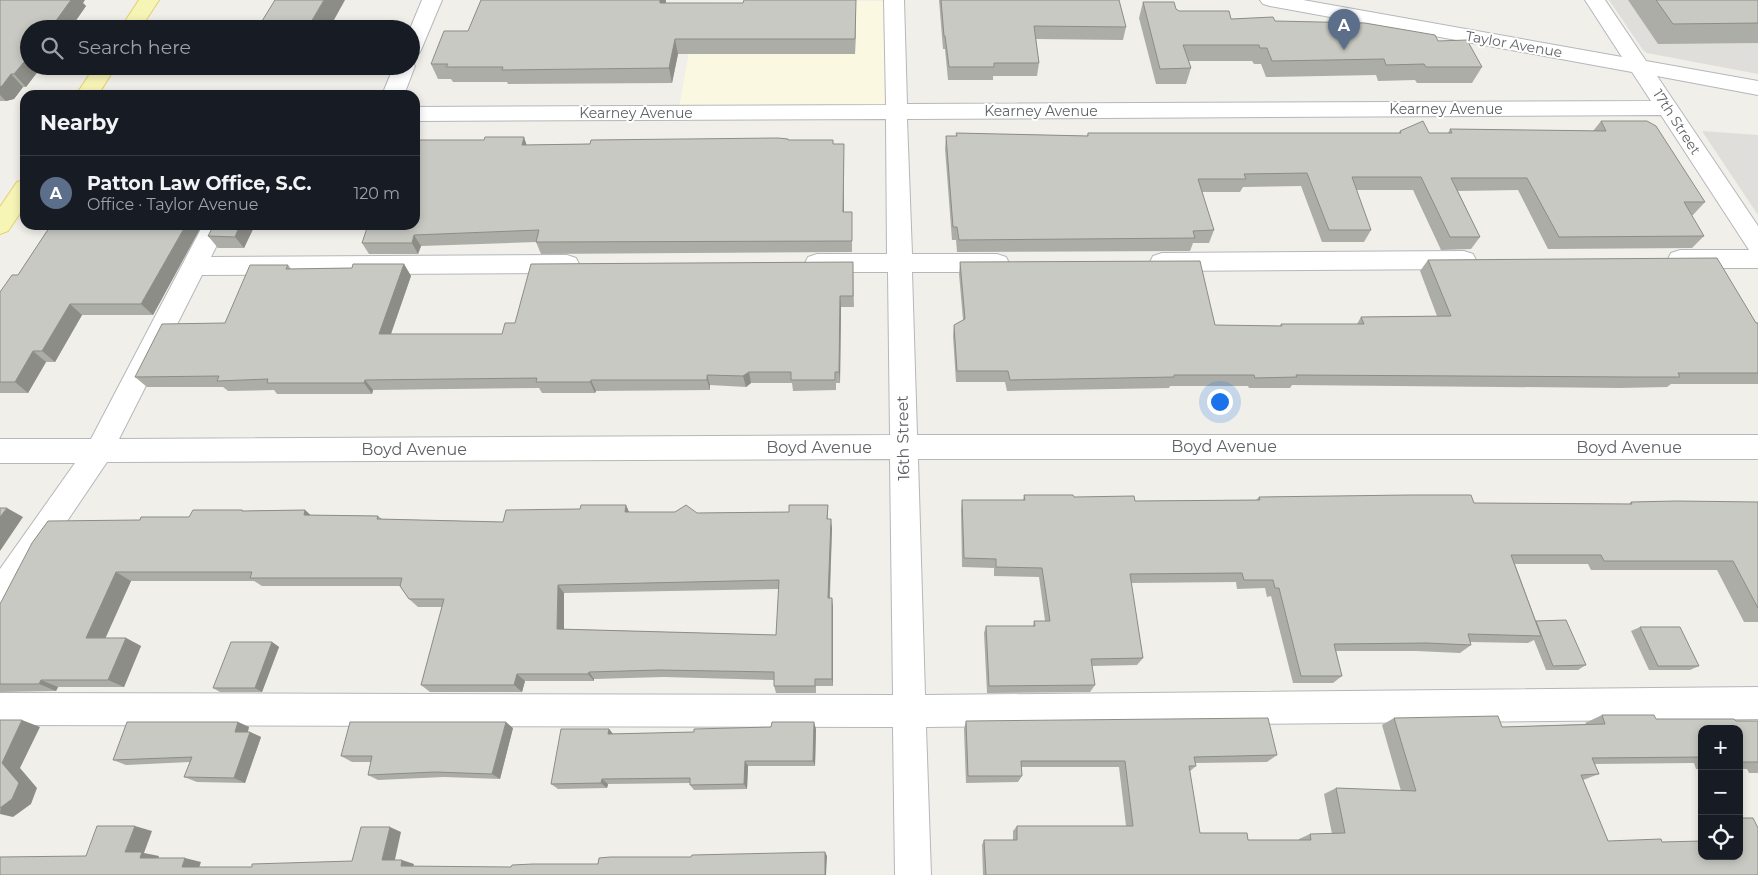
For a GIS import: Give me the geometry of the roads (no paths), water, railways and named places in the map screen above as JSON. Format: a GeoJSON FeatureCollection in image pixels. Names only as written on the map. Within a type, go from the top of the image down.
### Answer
{"type":"FeatureCollection","features":[{"type":"Feature","properties":{"kind":"main road"},"geometry":{"type":"LineString","coordinates":[[136,20],[149,0]]}},
{"type":"Feature","properties":{"kind":"main road"},"geometry":{"type":"LineString","coordinates":[[90,90],[100,75]]}},
{"type":"Feature","properties":{"kind":"main road"},"geometry":{"type":"LineString","coordinates":[[0,225],[20,195]]}},
{"type":"Feature","properties":{"kind":"street"},"geometry":{"type":"LineString","coordinates":[[420,29],[432,0]]}},
{"type":"Feature","properties":{"kind":"street","name":"16th Street"},"geometry":{"type":"LineString","coordinates":[[894,0],[913,875]]}},
{"type":"Feature","properties":{"kind":"street","name":"Taylor Avenue"},"geometry":{"type":"LineString","coordinates":[[1270,0],[1758,88]]}},
{"type":"Feature","properties":{"kind":"street","name":"17th Street"},"geometry":{"type":"LineString","coordinates":[[1596,0],[1758,245]]}},
{"type":"Feature","properties":{"kind":"street"},"geometry":{"type":"LineString","coordinates":[[396,90],[401,75]]}},
{"type":"Feature","properties":{"kind":"street","name":"Kearney Avenue"},"geometry":{"type":"LineString","coordinates":[[420,114],[1667,108]]}},
{"type":"Feature","properties":{"kind":"street"},"geometry":{"type":"LineString","coordinates":[[0,594],[99,451],[212,230]]}},
{"type":"Feature","properties":{"kind":"street"},"geometry":{"type":"LineString","coordinates":[[1657,259],[1758,259]]}},
{"type":"Feature","properties":{"kind":"street"},"geometry":{"type":"LineString","coordinates":[[1140,262],[1488,260]]}},
{"type":"Feature","properties":{"kind":"street"},"geometry":{"type":"LineString","coordinates":[[794,263],[1020,262]]}},
{"type":"Feature","properties":{"kind":"street"},"geometry":{"type":"LineString","coordinates":[[194,266],[594,264]]}},
{"type":"Feature","properties":{"kind":"street","name":"Boyd Avenue"},"geometry":{"type":"LineString","coordinates":[[0,451],[904,447],[1758,447]]}},
{"type":"Feature","properties":{"kind":"street"},"geometry":{"type":"LineString","coordinates":[[0,709],[910,711],[1758,703]]}},
{"type":"Feature","properties":{"kind":"place","name":"Patton Law Office, S.C."},"geometry":{"type":"Point","coordinates":[1344,50]}}]}
